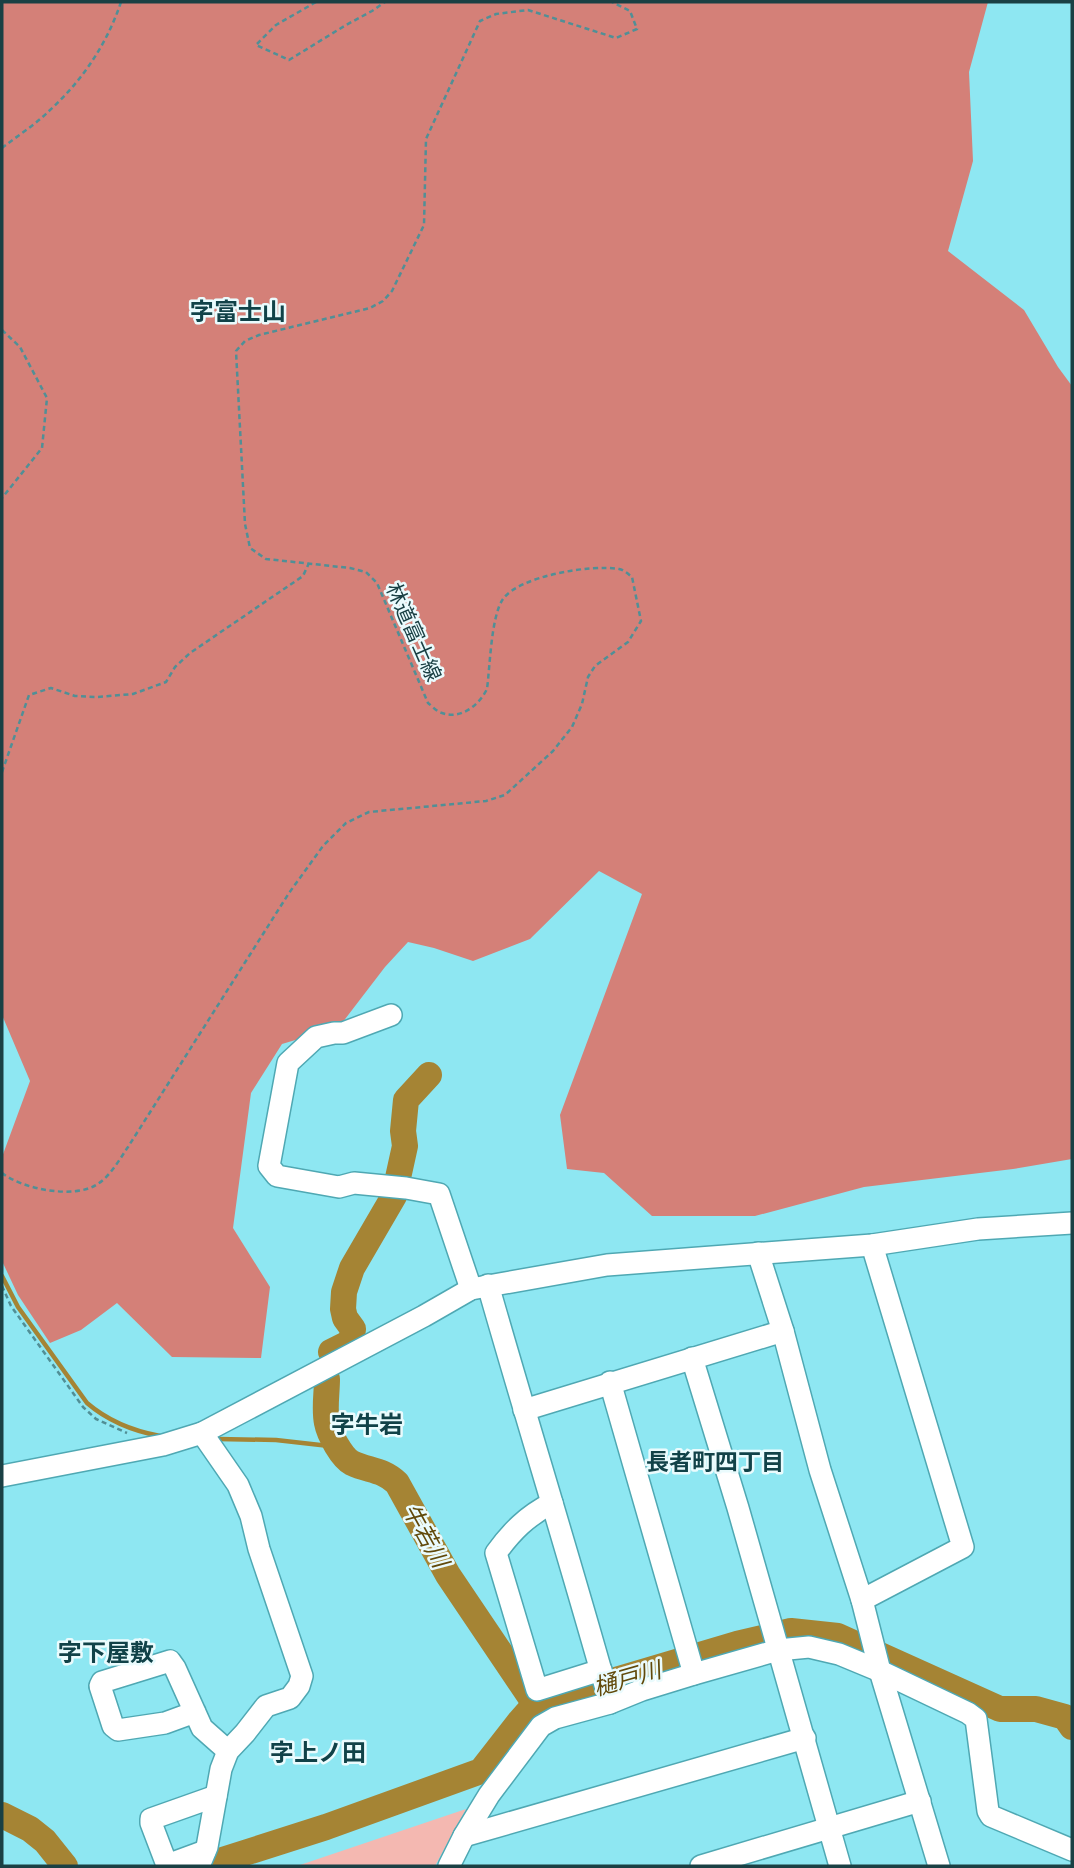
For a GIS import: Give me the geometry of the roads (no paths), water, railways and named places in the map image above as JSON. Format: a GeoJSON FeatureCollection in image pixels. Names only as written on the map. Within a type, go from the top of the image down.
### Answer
{"type":"FeatureCollection","features":[{"type":"Feature","properties":{"kind":"street"},"geometry":{"type":"LineString","coordinates":[[391,1015],[343,1033],[334,1032],[316,1037],[288,1063],[269,1166],[277,1176],[314,1183],[339,1187],[354,1183],[439,1194],[479,1287],[524,1410],[610,1703]]}},
{"type":"Feature","properties":{"kind":"street"},"geometry":{"type":"LineString","coordinates":[[2,1476],[163,1445],[202,1433],[479,1287],[607,1265],[872,1245],[978,1229],[1072,1223]]}},
{"type":"Feature","properties":{"kind":"street"},"geometry":{"type":"LineString","coordinates":[[862,1600],[963,1547],[872,1245]]}},
{"type":"Feature","properties":{"kind":"street"},"geometry":{"type":"LineString","coordinates":[[758,1253],[939,1866]]}},
{"type":"Feature","properties":{"kind":"street"},"geometry":{"type":"LineString","coordinates":[[524,1410],[783,1331]]}},
{"type":"Feature","properties":{"kind":"street"},"geometry":{"type":"LineString","coordinates":[[691,1358],[738,1508],[840,1866]]}},
{"type":"Feature","properties":{"kind":"street"},"geometry":{"type":"LineString","coordinates":[[610,1382],[694,1674]]}},
{"type":"Feature","properties":{"kind":"street"},"geometry":{"type":"LineString","coordinates":[[202,1433],[238,1485],[251,1516],[258,1549],[302,1676],[299,1686],[290,1698],[266,1706],[228,1751],[221,1769],[216,1796],[202,1859],[167,1865],[164,1863],[150,1823],[152,1819],[216,1796]]}},
{"type":"Feature","properties":{"kind":"street"},"geometry":{"type":"LineString","coordinates":[[552,1503],[512,1531],[496,1553],[537,1690],[602,1672]]}},
{"type":"Feature","properties":{"kind":"street"},"geometry":{"type":"LineString","coordinates":[[449,1866],[489,1795],[541,1726],[555,1718],[610,1703],[694,1674],[778,1650],[809,1647],[839,1654],[880,1671],[976,1719],[990,1816],[1072,1850]]}},
{"type":"Feature","properties":{"kind":"street"},"geometry":{"type":"LineString","coordinates":[[195,1712],[202,1728],[228,1751]]}},
{"type":"Feature","properties":{"kind":"street"},"geometry":{"type":"LineString","coordinates":[[464,1836],[805,1738]]}},
{"type":"Feature","properties":{"kind":"street"},"geometry":{"type":"LineString","coordinates":[[701,1866],[749,1860],[830,1828],[920,1801]]}},
{"type":"Feature","properties":{"kind":"waterway","name":"牛若川"},"geometry":{"type":"LineString","coordinates":[[331,1352],[351,1342],[353,1329],[345,1318],[344,1292],[352,1268],[394,1196],[405,1146],[403,1131],[406,1100],[429,1075]]}},
{"type":"Feature","properties":{"kind":"waterway"},"geometry":{"type":"LineString","coordinates":[[2,1276],[18,1307],[87,1403],[121,1424],[160,1436]]}},
{"type":"Feature","properties":{"kind":"waterway","name":"牛若川"},"geometry":{"type":"LineString","coordinates":[[327,1379],[326,1418],[336,1445],[352,1463],[381,1473],[397,1483],[448,1575],[535,1704]]}},
{"type":"Feature","properties":{"kind":"waterway"},"geometry":{"type":"LineString","coordinates":[[218,1439],[276,1440],[338,1447]]}},
{"type":"Feature","properties":{"kind":"waterway","name":"樋戸川"},"geometry":{"type":"LineString","coordinates":[[204,1866],[326,1827],[481,1771],[535,1704],[737,1644],[791,1631],[838,1636],[1000,1709],[1036,1709],[1065,1717],[1072,1727]]}},
{"type":"Feature","properties":{"kind":"waterway","name":"樋戸川"},"geometry":{"type":"LineString","coordinates":[[2,1815],[30,1829],[45,1841],[65,1866]]}},
{"type":"Feature","properties":{"kind":"district","name":"字富士山"},"geometry":{"type":"Point","coordinates":[238,311]}},
{"type":"Feature","properties":{"kind":"district","name":"字牛岩"},"geometry":{"type":"Point","coordinates":[367,1424]}},
{"type":"Feature","properties":{"kind":"district","name":"長者町四丁目"},"geometry":{"type":"Point","coordinates":[715,1461]}},
{"type":"Feature","properties":{"kind":"district","name":"字下屋敷"},"geometry":{"type":"Point","coordinates":[106,1652]}},
{"type":"Feature","properties":{"kind":"district","name":"字上ノ田"},"geometry":{"type":"Point","coordinates":[318,1752]}}]}
